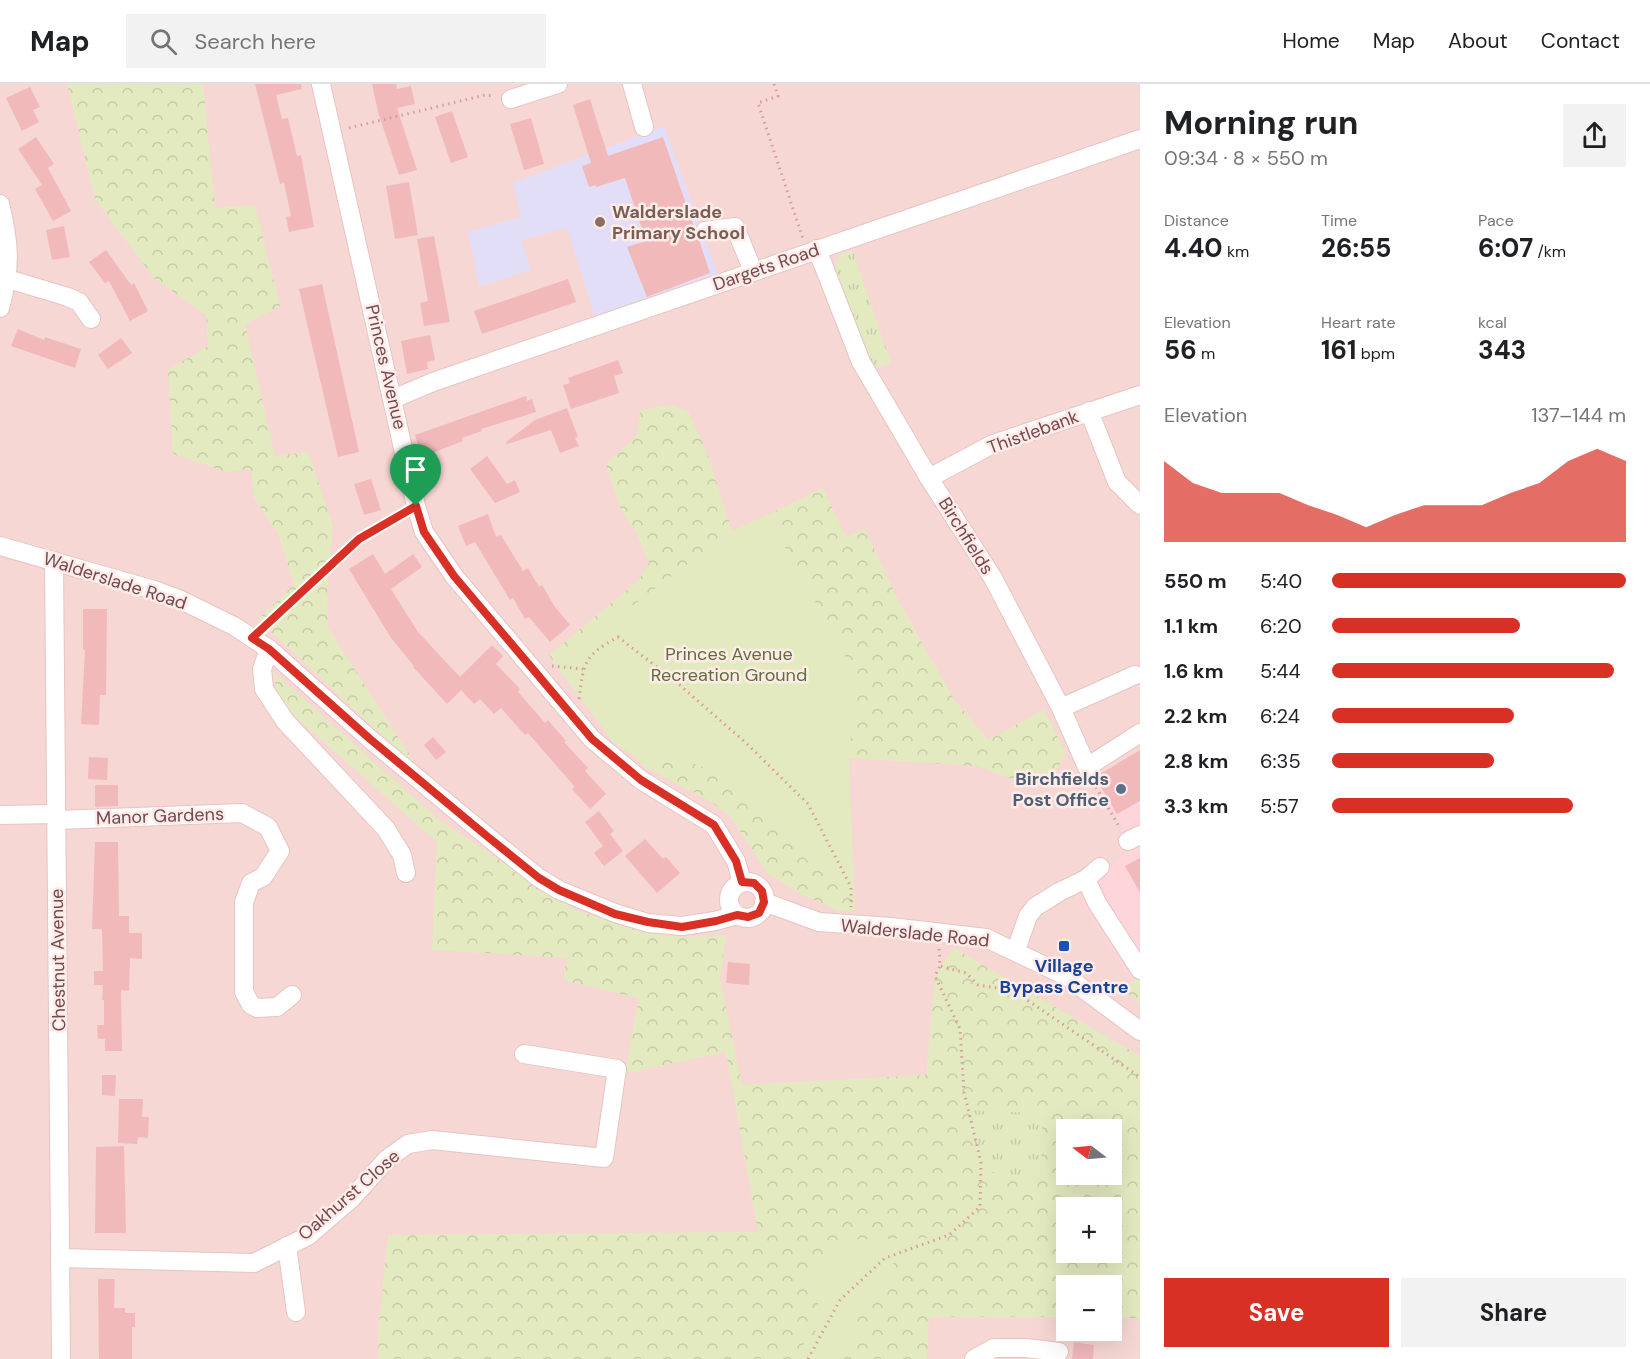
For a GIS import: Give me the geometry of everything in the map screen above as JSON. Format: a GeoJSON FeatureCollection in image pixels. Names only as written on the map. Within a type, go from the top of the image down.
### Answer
{"type":"FeatureCollection","features":[{"type":"Feature","properties":{"kind":"street","name":"Princes Avenue"},"geometry":{"type":"LineString","coordinates":[[321,84],[416,506],[424,532],[454,576],[592,739],[641,780],[714,825],[736,861],[742,882]]}},
{"type":"Feature","properties":{"kind":"street"},"geometry":{"type":"LineString","coordinates":[[511,99],[558,84]]}},
{"type":"Feature","properties":{"kind":"street"},"geometry":{"type":"LineString","coordinates":[[632,84],[644,127]]}},
{"type":"Feature","properties":{"kind":"street","name":"Dargets Road"},"geometry":{"type":"LineString","coordinates":[[393,399],[433,382],[812,250],[1140,139]]}},
{"type":"Feature","properties":{"kind":"street"},"geometry":{"type":"LineString","coordinates":[[0,204],[9,251],[8,279],[0,308]]}},
{"type":"Feature","properties":{"kind":"street"},"geometry":{"type":"LineString","coordinates":[[705,231],[735,227],[753,271]]}},
{"type":"Feature","properties":{"kind":"street","name":"Birchfields"},"geometry":{"type":"LineString","coordinates":[[812,250],[861,362],[929,478],[993,578],[1061,708],[1087,767]]}},
{"type":"Feature","properties":{"kind":"street"},"geometry":{"type":"LineString","coordinates":[[8,279],[79,302],[91,319]]}},
{"type":"Feature","properties":{"kind":"street","name":"Thistlebank"},"geometry":{"type":"LineString","coordinates":[[929,478],[993,444],[1140,395]]}},
{"type":"Feature","properties":{"kind":"street"},"geometry":{"type":"LineString","coordinates":[[1089,411],[1117,482],[1140,505]]}},
{"type":"Feature","properties":{"kind":"street","name":"Walderslade Road"},"geometry":{"type":"LineString","coordinates":[[0,546],[181,600],[234,626],[269,649],[370,739],[539,878],[559,890],[615,914],[682,927],[737,915]]}},
{"type":"Feature","properties":{"kind":"street","name":"Chestnut Avenue"},"geometry":{"type":"LineString","coordinates":[[54,561],[62,1359]]}},
{"type":"Feature","properties":{"kind":"street"},"geometry":{"type":"LineString","coordinates":[[269,649],[262,669],[264,689],[285,721],[386,830],[402,855],[406,873]]}},
{"type":"Feature","properties":{"kind":"street"},"geometry":{"type":"LineString","coordinates":[[1061,708],[1135,675]]}},
{"type":"Feature","properties":{"kind":"street"},"geometry":{"type":"LineString","coordinates":[[1087,767],[1140,733]]}},
{"type":"Feature","properties":{"kind":"street","name":"Manor Gardens"},"geometry":{"type":"LineString","coordinates":[[0,815],[57,817],[242,813],[268,827],[280,851],[263,877],[251,883],[244,902],[243,992],[251,1005],[257,1008],[277,1007],[292,995]]}},
{"type":"Feature","properties":{"kind":"street"},"geometry":{"type":"LineString","coordinates":[[1016,950],[1028,916],[1035,907],[1093,873],[1097,903],[1140,970]]}},
{"type":"Feature","properties":{"kind":"street"},"geometry":{"type":"LineString","coordinates":[[742,882],[759,886],[762,891],[764,902],[759,913],[754,916],[737,915],[730,906],[729,900],[733,888],[742,882]]}},
{"type":"Feature","properties":{"kind":"street","name":"Walderslade Road"},"geometry":{"type":"LineString","coordinates":[[764,902],[819,922],[850,926],[891,927],[986,938],[1016,950],[1066,976],[1140,1031]]}},
{"type":"Feature","properties":{"kind":"street","name":"Oakhurst Close"},"geometry":{"type":"LineString","coordinates":[[61,1258],[255,1263],[308,1236],[351,1199],[387,1159],[408,1144],[432,1140],[604,1158],[617,1069],[524,1054]]}},
{"type":"Feature","properties":{"kind":"street"},"geometry":{"type":"LineString","coordinates":[[287,1246],[296,1312]]}},
{"type":"Feature","properties":{"kind":"street"},"geometry":{"type":"LineString","coordinates":[[974,1359],[994,1348],[1026,1348],[1059,1352]]}},
{"type":"Feature","properties":{"kind":"path"},"geometry":{"type":"LineString","coordinates":[[774,84],[777,96],[758,103],[812,250]]}},
{"type":"Feature","properties":{"kind":"path"},"geometry":{"type":"LineString","coordinates":[[332,131],[485,95],[511,99]]}},
{"type":"Feature","properties":{"kind":"path"},"geometry":{"type":"LineString","coordinates":[[252,638],[359,539],[416,506]]}},
{"type":"Feature","properties":{"kind":"path"},"geometry":{"type":"LineString","coordinates":[[579,704],[583,669],[594,650],[618,637],[693,696],[745,742],[808,804],[851,887]]}},
{"type":"Feature","properties":{"kind":"path"},"geometry":{"type":"LineString","coordinates":[[1087,767],[1092,781],[1134,838]]}},
{"type":"Feature","properties":{"kind":"path"},"geometry":{"type":"LineString","coordinates":[[808,1359],[840,1300],[885,1258],[949,1235],[980,1207],[981,1162],[964,1092],[960,1029],[935,976],[940,966],[941,954]]}},
{"type":"Feature","properties":{"kind":"path"},"geometry":{"type":"LineString","coordinates":[[940,966],[966,973],[978,985],[1014,991],[1140,1077]]}},
{"type":"Feature","properties":{"kind":"shaded area"},"geometry":{"type":"Polygon","coordinates":[[[0,84],[1140,84],[1140,1359],[0,1359],[0,84]]]}},
{"type":"Feature","properties":{"kind":"shaded area","name":"Walderslade Primary School"},"geometry":{"type":"Polygon","coordinates":[[[664,126],[718,275],[595,317],[567,228],[521,240],[531,270],[479,287],[468,232],[521,217],[513,183],[664,126]]]}},
{"type":"Feature","properties":{"kind":"shaded area"},"geometry":{"type":"Polygon","coordinates":[[[1140,762],[1140,996],[1079,898],[1133,845],[1098,788],[1140,762]]]}},
{"type":"Feature","properties":{"kind":"green space"},"geometry":{"type":"Polygon","coordinates":[[[67,84],[203,84],[215,208],[255,205],[280,306],[245,324],[275,456],[308,452],[333,526],[327,590],[328,628],[420,771],[258,619],[294,585],[278,533],[254,498],[251,469],[227,472],[173,454],[168,370],[208,346],[206,315],[154,278],[95,199],[67,84]]]}},
{"type":"Feature","properties":{"kind":"green space"},"geometry":{"type":"Polygon","coordinates":[[[853,251],[891,363],[874,368],[841,291],[836,272],[836,262],[842,253],[853,251]]]}},
{"type":"Feature","properties":{"kind":"green space"},"geometry":{"type":"Polygon","coordinates":[[[670,405],[688,411],[707,453],[732,531],[555,664],[549,655],[638,581],[649,563],[634,526],[631,527],[621,510],[606,464],[636,437],[641,410],[670,405]]]}},
{"type":"Feature","properties":{"kind":"green space"},"geometry":{"type":"Polygon","coordinates":[[[823,488],[846,537],[865,529],[897,598],[953,698],[988,740],[1044,710],[1066,753],[1046,788],[1020,782],[978,766],[849,758],[856,676],[767,515],[823,488]]]}},
{"type":"Feature","properties":{"kind":"green space","name":"Princes Avenue Recreation Ground"},"geometry":{"type":"Polygon","coordinates":[[[767,515],[856,676],[849,758],[854,888],[807,860],[758,811],[735,780],[683,759],[634,756],[613,742],[555,664],[732,531],[767,515]]]}},
{"type":"Feature","properties":{"kind":"green space"},"geometry":{"type":"Polygon","coordinates":[[[272,671],[439,820],[577,911],[652,932],[685,937],[726,935],[720,979],[742,1085],[926,1075],[935,976],[954,948],[1140,1056],[1140,1318],[1122,1318],[1122,1275],[1056,1275],[1056,1317],[929,1317],[927,1359],[826,1359],[850,1345],[856,1319],[884,1290],[894,1261],[939,1246],[826,1240],[827,1260],[805,1282],[822,1310],[815,1334],[791,1356],[791,1359],[379,1359],[378,1332],[388,1235],[758,1232],[726,1052],[625,1073],[639,998],[563,980],[567,958],[432,950],[437,842],[281,704],[272,671]],[[969,1110],[977,1165],[1009,1179],[1032,1179],[1044,1149],[1041,1113],[969,1110]]]}},
{"type":"Feature","properties":{"kind":"green space"},"geometry":{"type":"Polygon","coordinates":[[[634,756],[683,759],[735,780],[758,811],[807,860],[854,888],[855,910],[839,911],[799,893],[767,873],[731,817],[710,801],[647,768],[634,756]]]}},
{"type":"Feature","properties":{"kind":"green space"},"geometry":{"type":"Polygon","coordinates":[[[1140,977],[1140,1003],[1123,990],[1126,985],[1140,977]]]}},
{"type":"Feature","properties":{"kind":"green space"},"geometry":{"type":"Polygon","coordinates":[[[969,1110],[1042,1113],[1044,1149],[1032,1179],[1009,1179],[977,1165],[969,1110]]]}},
{"type":"Feature","properties":{"kind":"green space"},"geometry":{"type":"Polygon","coordinates":[[[939,1238],[939,1246],[894,1261],[884,1290],[856,1319],[850,1345],[826,1359],[791,1359],[791,1356],[815,1334],[822,1310],[805,1282],[827,1260],[825,1240],[939,1238]]]}},
{"type":"Feature","properties":{"kind":"building"},"geometry":{"type":"Polygon","coordinates":[[[255,84],[301,84],[302,89],[276,95],[282,119],[288,118],[297,156],[301,155],[314,227],[289,232],[286,217],[291,216],[284,183],[280,184],[255,84]]]}},
{"type":"Feature","properties":{"kind":"building"},"geometry":{"type":"Polygon","coordinates":[[[372,84],[396,84],[397,89],[411,86],[415,104],[397,108],[417,170],[399,175],[378,112],[372,84]]]}},
{"type":"Feature","properties":{"kind":"building"},"geometry":{"type":"Polygon","coordinates":[[[30,87],[40,107],[33,110],[39,122],[22,131],[6,98],[30,87]]]}},
{"type":"Feature","properties":{"kind":"building","name":"Walderslade Primary School"},"geometry":{"type":"Polygon","coordinates":[[[590,99],[608,156],[663,137],[694,227],[694,233],[699,240],[710,273],[647,297],[627,247],[646,241],[625,178],[589,187],[582,166],[591,163],[573,105],[590,99]]]}},
{"type":"Feature","properties":{"kind":"building"},"geometry":{"type":"Polygon","coordinates":[[[452,111],[468,157],[451,163],[435,117],[452,111]]]}},
{"type":"Feature","properties":{"kind":"building"},"geometry":{"type":"Polygon","coordinates":[[[531,118],[544,164],[524,170],[510,124],[531,118]]]}},
{"type":"Feature","properties":{"kind":"building"},"geometry":{"type":"Polygon","coordinates":[[[36,137],[54,164],[48,168],[71,211],[53,221],[35,189],[42,185],[18,149],[36,137]]]}},
{"type":"Feature","properties":{"kind":"building"},"geometry":{"type":"Polygon","coordinates":[[[409,182],[418,235],[395,239],[386,186],[409,182]]]}},
{"type":"Feature","properties":{"kind":"building"},"geometry":{"type":"Polygon","coordinates":[[[64,226],[70,257],[52,260],[46,230],[64,226]]]}},
{"type":"Feature","properties":{"kind":"building"},"geometry":{"type":"Polygon","coordinates":[[[434,236],[450,322],[424,326],[420,303],[428,301],[417,239],[434,236]]]}},
{"type":"Feature","properties":{"kind":"building"},"geometry":{"type":"Polygon","coordinates":[[[106,250],[131,285],[134,283],[148,311],[130,321],[109,281],[105,283],[89,262],[106,250]]]}},
{"type":"Feature","properties":{"kind":"building"},"geometry":{"type":"Polygon","coordinates":[[[568,279],[576,302],[482,334],[474,311],[568,279]]]}},
{"type":"Feature","properties":{"kind":"building"},"geometry":{"type":"Polygon","coordinates":[[[322,284],[359,452],[338,457],[299,289],[322,284]]]}},
{"type":"Feature","properties":{"kind":"building"},"geometry":{"type":"Polygon","coordinates":[[[18,329],[44,340],[45,337],[81,349],[75,368],[11,346],[18,329]]]}},
{"type":"Feature","properties":{"kind":"building"},"geometry":{"type":"Polygon","coordinates":[[[430,335],[435,360],[427,362],[428,369],[407,374],[401,341],[430,335]]]}},
{"type":"Feature","properties":{"kind":"building"},"geometry":{"type":"Polygon","coordinates":[[[121,338],[132,353],[108,369],[98,355],[121,338]]]}},
{"type":"Feature","properties":{"kind":"building"},"geometry":{"type":"Polygon","coordinates":[[[618,360],[623,373],[614,376],[619,393],[571,409],[563,385],[570,383],[568,378],[618,360]]]}},
{"type":"Feature","properties":{"kind":"building"},"geometry":{"type":"Polygon","coordinates":[[[526,396],[527,401],[532,399],[536,412],[481,429],[482,431],[462,438],[463,441],[422,457],[415,435],[526,396]]]}},
{"type":"Feature","properties":{"kind":"building"},"geometry":{"type":"Polygon","coordinates":[[[567,408],[579,446],[560,453],[551,430],[507,444],[506,442],[535,420],[567,408]]]}},
{"type":"Feature","properties":{"kind":"building"},"geometry":{"type":"Polygon","coordinates":[[[487,456],[507,484],[515,480],[520,492],[495,503],[470,469],[487,456]]]}},
{"type":"Feature","properties":{"kind":"building"},"geometry":{"type":"Polygon","coordinates":[[[371,479],[381,510],[364,515],[354,484],[371,479]]]}},
{"type":"Feature","properties":{"kind":"building"},"geometry":{"type":"Polygon","coordinates":[[[488,514],[496,537],[501,535],[523,571],[528,568],[539,587],[542,585],[555,607],[570,625],[550,642],[529,617],[525,619],[513,598],[510,600],[475,542],[466,546],[458,526],[488,514]]]}},
{"type":"Feature","properties":{"kind":"building"},"geometry":{"type":"Polygon","coordinates":[[[373,554],[385,574],[413,554],[422,567],[391,589],[418,632],[460,677],[492,645],[503,656],[496,664],[520,689],[518,692],[545,723],[548,720],[566,741],[564,742],[588,768],[585,771],[606,794],[590,809],[572,789],[575,787],[528,733],[525,735],[501,708],[494,714],[480,699],[474,704],[461,690],[447,704],[413,667],[391,638],[349,569],[373,554]]]}},
{"type":"Feature","properties":{"kind":"building"},"geometry":{"type":"Polygon","coordinates":[[[83,609],[107,609],[106,695],[100,695],[99,725],[81,724],[85,650],[83,650],[83,609]]]}},
{"type":"Feature","properties":{"kind":"building"},"geometry":{"type":"Polygon","coordinates":[[[433,737],[446,752],[436,760],[424,745],[433,737]]]}},
{"type":"Feature","properties":{"kind":"building","name":"Birchfields Post Office"},"geometry":{"type":"Polygon","coordinates":[[[1140,750],[1140,801],[1117,814],[1095,777],[1140,750]]]}},
{"type":"Feature","properties":{"kind":"building"},"geometry":{"type":"Polygon","coordinates":[[[89,757],[108,758],[107,780],[88,779],[89,757]]]}},
{"type":"Feature","properties":{"kind":"building"},"geometry":{"type":"Polygon","coordinates":[[[95,785],[118,785],[118,806],[95,807],[95,785]]]}},
{"type":"Feature","properties":{"kind":"building"},"geometry":{"type":"Polygon","coordinates":[[[599,811],[614,831],[610,834],[623,851],[604,866],[594,853],[603,846],[585,822],[599,811]]]}},
{"type":"Feature","properties":{"kind":"building"},"geometry":{"type":"Polygon","coordinates":[[[645,839],[663,859],[666,857],[680,873],[657,893],[625,856],[645,839]]]}},
{"type":"Feature","properties":{"kind":"building"},"geometry":{"type":"Polygon","coordinates":[[[95,842],[118,842],[119,916],[129,916],[129,933],[142,933],[142,959],[130,958],[129,991],[121,990],[122,1051],[105,1051],[105,1039],[98,1039],[97,1025],[104,1025],[104,1000],[102,1000],[103,985],[94,985],[94,971],[103,971],[102,929],[92,929],[95,842]]]}},
{"type":"Feature","properties":{"kind":"building"},"geometry":{"type":"Polygon","coordinates":[[[1140,858],[1140,893],[1125,866],[1140,858]]]}},
{"type":"Feature","properties":{"kind":"building"},"geometry":{"type":"Polygon","coordinates":[[[728,962],[750,964],[749,985],[726,983],[728,962]]]}},
{"type":"Feature","properties":{"kind":"building"},"geometry":{"type":"Polygon","coordinates":[[[102,1075],[116,1075],[115,1096],[102,1095],[102,1075]]]}},
{"type":"Feature","properties":{"kind":"building"},"geometry":{"type":"Polygon","coordinates":[[[119,1099],[143,1099],[142,1117],[149,1117],[148,1138],[138,1137],[137,1144],[118,1143],[119,1099]]]}},
{"type":"Feature","properties":{"kind":"building"},"geometry":{"type":"Polygon","coordinates":[[[124,1146],[126,1233],[95,1233],[96,1147],[124,1146]]]}},
{"type":"Feature","properties":{"kind":"building"},"geometry":{"type":"Polygon","coordinates":[[[98,1279],[115,1279],[114,1308],[125,1308],[125,1313],[135,1313],[135,1327],[132,1327],[132,1359],[99,1359],[98,1279]]]}},
{"type":"Feature","properties":{"kind":"building"},"geometry":{"type":"Polygon","coordinates":[[[1074,1342],[1094,1345],[1093,1359],[1072,1359],[1074,1342]]]}},
{"type":"Feature","properties":{"kind":"place","name":"Walderslade Primary School"},"geometry":{"type":"Point","coordinates":[600,222]}},
{"type":"Feature","properties":{"kind":"place","name":"Birchfields Post Office"},"geometry":{"type":"Point","coordinates":[1121,789]}},
{"type":"Feature","properties":{"kind":"place","name":"Village Bypass Centre"},"geometry":{"type":"Point","coordinates":[1064,946]}},
{"type":"Feature","properties":{"kind":"route"},"geometry":{"type":"LineString","coordinates":[[416,506],[424,532],[454,576],[592,739],[641,780],[714,825],[736,861],[742,882],[754,883],[762,891],[764,902],[759,913],[754,916],[737,915],[682,927],[615,914],[559,890],[539,878],[488,837],[370,739],[269,649],[252,638],[359,539],[416,506]]}}]}
